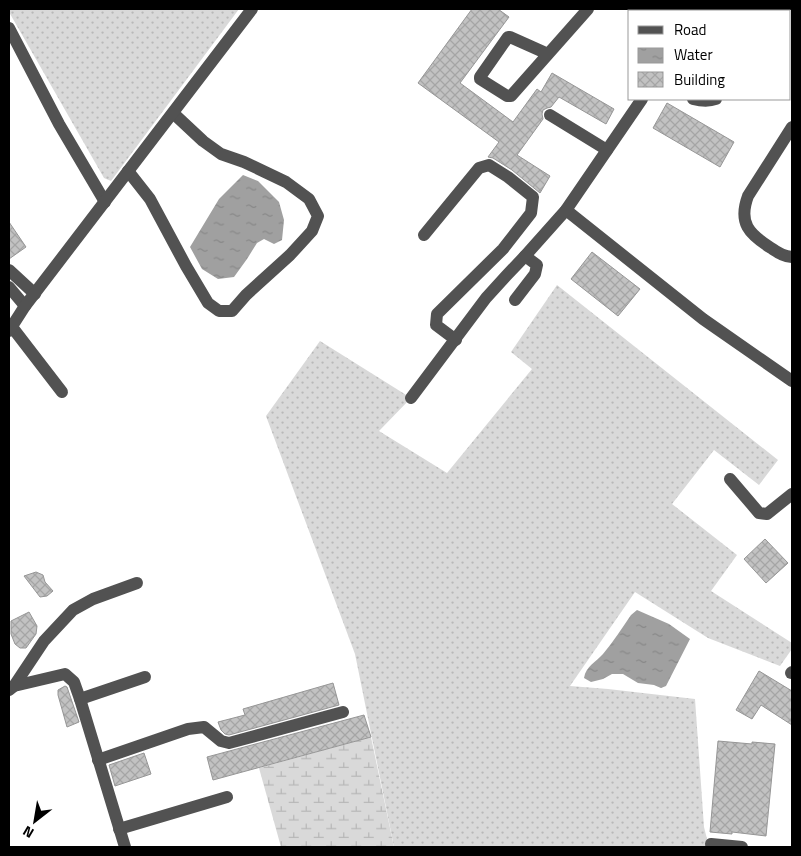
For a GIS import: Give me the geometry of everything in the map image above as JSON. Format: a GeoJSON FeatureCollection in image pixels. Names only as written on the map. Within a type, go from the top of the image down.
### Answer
{"type":"FeatureCollection","features":[{"type":"Feature","properties":{"kind":"street"},"geometry":{"type":"LineString","coordinates":[[62,392],[10,329],[25,306],[252,9]]}},
{"type":"Feature","properties":{"kind":"street"},"geometry":{"type":"LineString","coordinates":[[548,54],[508,37],[480,79],[507,96],[511,96],[588,9]]}},
{"type":"Feature","properties":{"kind":"street"},"geometry":{"type":"LineString","coordinates":[[9,28],[59,124],[105,202]]}},
{"type":"Feature","properties":{"kind":"street"},"geometry":{"type":"LineString","coordinates":[[411,398],[486,298],[566,210],[641,100]]}},
{"type":"Feature","properties":{"kind":"street"},"geometry":{"type":"LineString","coordinates":[[696,100],[712,100]]}},
{"type":"Feature","properties":{"kind":"street"},"geometry":{"type":"LineString","coordinates":[[128,171],[150,200],[208,302],[219,311],[232,311],[312,231],[318,216],[309,200],[286,182],[244,162],[221,154],[203,141],[173,113]]}},
{"type":"Feature","properties":{"kind":"street"},"geometry":{"type":"LineString","coordinates":[[550,115],[607,150]]}},
{"type":"Feature","properties":{"kind":"street"},"geometry":{"type":"LineString","coordinates":[[792,127],[748,196],[745,205],[746,224],[756,239],[784,256],[792,257]]}},
{"type":"Feature","properties":{"kind":"street"},"geometry":{"type":"LineString","coordinates":[[424,235],[479,168],[489,165],[533,196],[531,213],[502,248],[438,314],[436,324],[456,340]]}},
{"type":"Feature","properties":{"kind":"street"},"geometry":{"type":"LineString","coordinates":[[566,210],[703,319],[792,381]]}},
{"type":"Feature","properties":{"kind":"street"},"geometry":{"type":"LineString","coordinates":[[515,300],[535,274],[537,265],[526,256]]}},
{"type":"Feature","properties":{"kind":"street"},"geometry":{"type":"LineString","coordinates":[[9,270],[35,294]]}},
{"type":"Feature","properties":{"kind":"street"},"geometry":{"type":"LineString","coordinates":[[9,287],[25,306]]}},
{"type":"Feature","properties":{"kind":"street"},"geometry":{"type":"LineString","coordinates":[[730,479],[759,513],[767,514],[792,494]]}},
{"type":"Feature","properties":{"kind":"street"},"geometry":{"type":"LineString","coordinates":[[11,688],[44,641],[73,610],[93,599],[137,583]]}},
{"type":"Feature","properties":{"kind":"street"},"geometry":{"type":"LineString","coordinates":[[11,688],[65,674],[74,682],[125,847]]}},
{"type":"Feature","properties":{"kind":"street"},"geometry":{"type":"LineString","coordinates":[[80,699],[145,677]]}},
{"type":"Feature","properties":{"kind":"street"},"geometry":{"type":"LineString","coordinates":[[98,760],[188,729],[204,727],[221,741],[229,743],[343,712]]}},
{"type":"Feature","properties":{"kind":"street"},"geometry":{"type":"LineString","coordinates":[[120,829],[227,796]]}},
{"type":"Feature","properties":{"kind":"street"},"geometry":{"type":"LineString","coordinates":[[711,844],[742,847]]}},
{"type":"Feature","properties":{"kind":"green space"},"geometry":{"type":"Polygon","coordinates":[[[9,9],[239,9],[111,181],[104,178],[9,9]]]}},
{"type":"Feature","properties":{"kind":"green space"},"geometry":{"type":"Polygon","coordinates":[[[557,285],[778,460],[759,485],[714,450],[672,504],[737,555],[711,591],[792,643],[792,649],[780,666],[708,638],[635,592],[570,686],[695,699],[704,827],[709,847],[394,847],[355,654],[266,416],[320,341],[411,398],[379,431],[447,473],[532,369],[511,352],[557,285]]]}},
{"type":"Feature","properties":{"kind":"green space"},"geometry":{"type":"Polygon","coordinates":[[[371,737],[394,847],[281,847],[259,768],[371,737]]]}},
{"type":"Feature","properties":{"kind":"water"},"geometry":{"type":"Polygon","coordinates":[[[243,175],[258,181],[279,202],[284,220],[282,240],[274,244],[264,239],[257,243],[234,277],[218,279],[202,269],[190,247],[219,199],[243,175]]]}},
{"type":"Feature","properties":{"kind":"water"},"geometry":{"type":"Polygon","coordinates":[[[637,610],[669,624],[690,639],[666,686],[661,688],[638,683],[623,674],[612,674],[591,682],[584,678],[589,667],[603,654],[631,615],[637,610]]]}},
{"type":"Feature","properties":{"kind":"building"},"geometry":{"type":"Polygon","coordinates":[[[472,9],[498,9],[509,17],[460,83],[513,122],[537,89],[541,92],[552,73],[614,109],[606,124],[559,97],[551,107],[543,110],[543,119],[517,155],[550,176],[540,193],[512,170],[493,158],[488,157],[499,142],[418,83],[472,9]]]}},
{"type":"Feature","properties":{"kind":"building"},"geometry":{"type":"Polygon","coordinates":[[[667,103],[734,142],[720,167],[653,128],[667,103]]]}},
{"type":"Feature","properties":{"kind":"building"},"geometry":{"type":"Polygon","coordinates":[[[9,222],[26,247],[9,259],[9,222]]]}},
{"type":"Feature","properties":{"kind":"building"},"geometry":{"type":"Polygon","coordinates":[[[592,252],[640,289],[618,316],[571,279],[592,252]]]}},
{"type":"Feature","properties":{"kind":"building"},"geometry":{"type":"Polygon","coordinates":[[[765,539],[788,563],[766,583],[744,559],[765,539]]]}},
{"type":"Feature","properties":{"kind":"building"},"geometry":{"type":"Polygon","coordinates":[[[36,572],[43,575],[45,582],[53,591],[47,596],[40,597],[24,576],[36,572]]]}},
{"type":"Feature","properties":{"kind":"building"},"geometry":{"type":"Polygon","coordinates":[[[29,612],[37,626],[36,634],[26,648],[20,648],[15,644],[11,634],[11,621],[29,612]]]}},
{"type":"Feature","properties":{"kind":"building"},"geometry":{"type":"Polygon","coordinates":[[[759,671],[792,691],[792,725],[761,705],[752,719],[736,710],[759,671]]]}},
{"type":"Feature","properties":{"kind":"building"},"geometry":{"type":"Polygon","coordinates":[[[333,683],[339,705],[229,735],[221,730],[218,722],[245,715],[243,709],[333,683]]]}},
{"type":"Feature","properties":{"kind":"building"},"geometry":{"type":"Polygon","coordinates":[[[65,686],[67,687],[79,722],[67,727],[58,695],[58,690],[65,686]]]}},
{"type":"Feature","properties":{"kind":"building"},"geometry":{"type":"Polygon","coordinates":[[[364,715],[371,737],[213,780],[207,757],[364,715]]]}},
{"type":"Feature","properties":{"kind":"building"},"geometry":{"type":"Polygon","coordinates":[[[718,741],[775,744],[766,836],[732,832],[732,834],[710,832],[718,741]]]}},
{"type":"Feature","properties":{"kind":"building"},"geometry":{"type":"Polygon","coordinates":[[[144,753],[151,774],[115,786],[109,765],[144,753]]]}}]}
